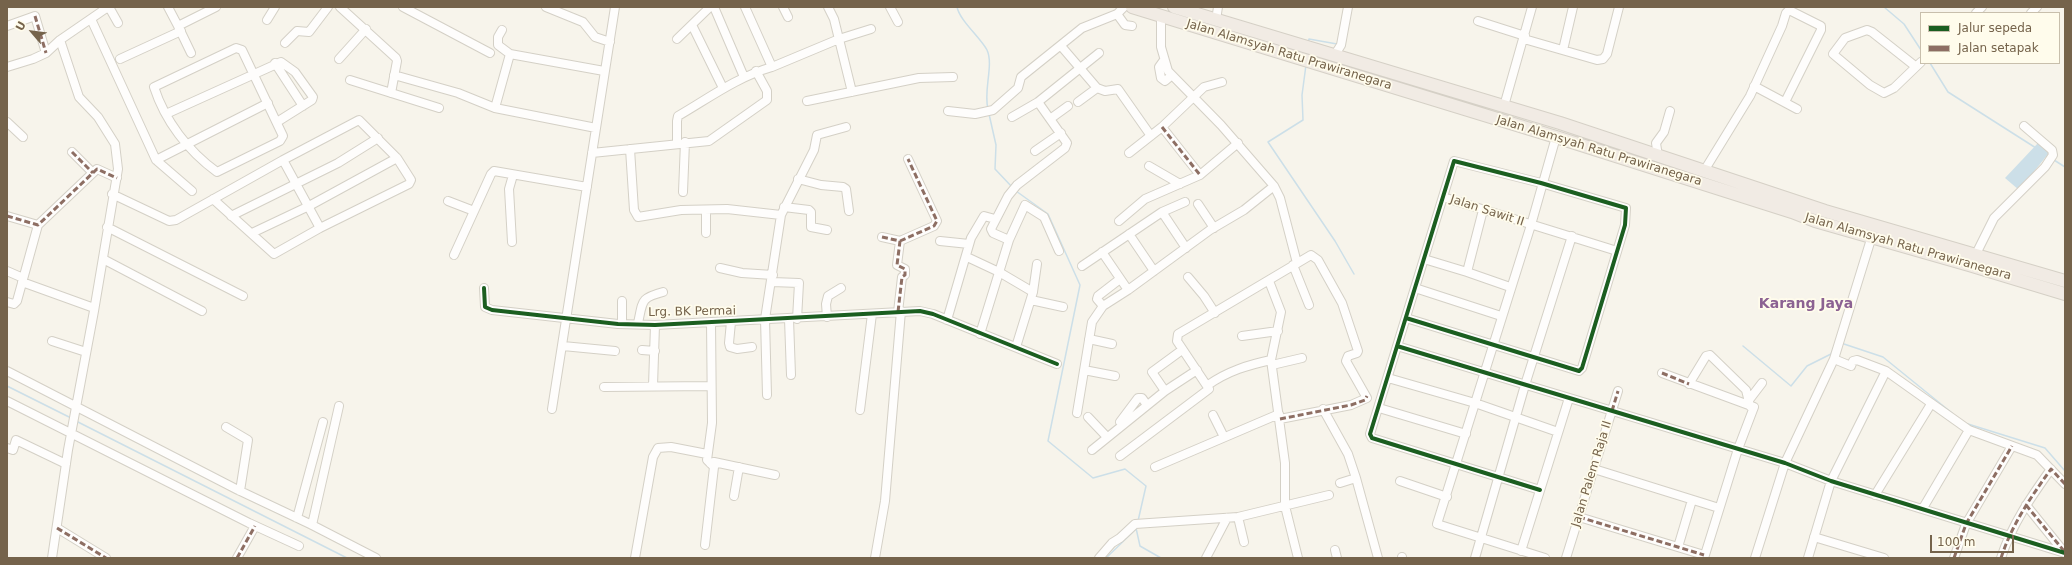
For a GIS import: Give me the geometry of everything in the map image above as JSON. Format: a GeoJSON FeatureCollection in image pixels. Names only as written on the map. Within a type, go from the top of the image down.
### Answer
{"type":"FeatureCollection","features":[{"type":"Feature","properties":{"kind":"highway","name":"Jalan Alamsyah Ratu Prawiranegara"},"geometry":{"type":"LineString","coordinates":[[1132,7],[1556,136],[1792,212],[1815,221],[1872,236],[2065,294]]}},
{"type":"Feature","properties":{"kind":"highway","name":"Jalan Alamsyah Ratu Prawiranegara"},"geometry":{"type":"LineString","coordinates":[[1174,7],[1306,48],[1504,106],[1825,211],[2065,281]]}},
{"type":"Feature","properties":{"kind":"highway"},"geometry":{"type":"LineString","coordinates":[[1688,179],[1699,169]]}},
{"type":"Feature","properties":{"kind":"street"},"geometry":{"type":"LineString","coordinates":[[7,67],[33,59],[46,53],[60,40],[109,7],[118,23]]}},
{"type":"Feature","properties":{"kind":"street"},"geometry":{"type":"LineString","coordinates":[[168,7],[191,53]]}},
{"type":"Feature","properties":{"kind":"street"},"geometry":{"type":"LineString","coordinates":[[120,59],[216,7]]}},
{"type":"Feature","properties":{"kind":"street"},"geometry":{"type":"LineString","coordinates":[[267,20],[275,7]]}},
{"type":"Feature","properties":{"kind":"street"},"geometry":{"type":"LineString","coordinates":[[285,42],[297,31],[309,32],[328,7]]}},
{"type":"Feature","properties":{"kind":"street"},"geometry":{"type":"LineString","coordinates":[[340,7],[366,29],[396,58],[397,61],[391,93]]}},
{"type":"Feature","properties":{"kind":"street"},"geometry":{"type":"LineString","coordinates":[[403,7],[490,53]]}},
{"type":"Feature","properties":{"kind":"street"},"geometry":{"type":"LineString","coordinates":[[546,7],[583,22],[595,38],[610,42]]}},
{"type":"Feature","properties":{"kind":"street"},"geometry":{"type":"LineString","coordinates":[[552,409],[615,7]]}},
{"type":"Feature","properties":{"kind":"street"},"geometry":{"type":"LineString","coordinates":[[677,39],[710,7]]}},
{"type":"Feature","properties":{"kind":"street"},"geometry":{"type":"LineString","coordinates":[[714,7],[744,77]]}},
{"type":"Feature","properties":{"kind":"street"},"geometry":{"type":"LineString","coordinates":[[745,7],[772,67]]}},
{"type":"Feature","properties":{"kind":"street"},"geometry":{"type":"LineString","coordinates":[[783,7],[788,17]]}},
{"type":"Feature","properties":{"kind":"street"},"geometry":{"type":"LineString","coordinates":[[828,7],[834,19],[852,92]]}},
{"type":"Feature","properties":{"kind":"street"},"geometry":{"type":"LineString","coordinates":[[890,7],[898,22]]}},
{"type":"Feature","properties":{"kind":"street"},"geometry":{"type":"LineString","coordinates":[[948,111],[975,114],[993,110],[1018,88],[1021,77],[1082,28],[1117,14],[1124,7]]}},
{"type":"Feature","properties":{"kind":"street"},"geometry":{"type":"LineString","coordinates":[[1216,20],[1218,7]]}},
{"type":"Feature","properties":{"kind":"street"},"geometry":{"type":"LineString","coordinates":[[1334,56],[1341,45],[1348,7]]}},
{"type":"Feature","properties":{"kind":"street"},"geometry":{"type":"LineString","coordinates":[[1504,106],[1532,7]]}},
{"type":"Feature","properties":{"kind":"street"},"geometry":{"type":"LineString","coordinates":[[1563,50],[1573,7]]}},
{"type":"Feature","properties":{"kind":"street"},"geometry":{"type":"LineString","coordinates":[[1478,21],[1597,60],[1603,59],[1607,54],[1619,7]]}},
{"type":"Feature","properties":{"kind":"street"},"geometry":{"type":"LineString","coordinates":[[1699,169],[1750,96],[1787,11],[1791,11],[1821,26],[1821,30],[1785,102]]}},
{"type":"Feature","properties":{"kind":"street"},"geometry":{"type":"LineString","coordinates":[[1117,14],[1125,25],[1132,26]]}},
{"type":"Feature","properties":{"kind":"street"},"geometry":{"type":"LineString","coordinates":[[1161,15],[1161,48],[1164,60],[1171,76],[1238,143],[1274,186],[1280,198],[1295,264],[1309,305]]}},
{"type":"Feature","properties":{"kind":"street"},"geometry":{"type":"LineString","coordinates":[[7,26],[35,16],[46,53]]}},
{"type":"Feature","properties":{"kind":"street"},"geometry":{"type":"LineString","coordinates":[[91,19],[156,160],[192,191]]}},
{"type":"Feature","properties":{"kind":"street"},"geometry":{"type":"LineString","coordinates":[[692,25],[723,88]]}},
{"type":"Feature","properties":{"kind":"street"},"geometry":{"type":"LineString","coordinates":[[339,59],[366,29]]}},
{"type":"Feature","properties":{"kind":"street"},"geometry":{"type":"LineString","coordinates":[[683,192],[681,143],[677,121],[678,116],[723,88],[756,71],[772,67],[839,39],[871,29]]}},
{"type":"Feature","properties":{"kind":"street"},"geometry":{"type":"LineString","coordinates":[[502,30],[498,37],[498,45],[510,54],[604,71]]}},
{"type":"Feature","properties":{"kind":"street"},"geometry":{"type":"LineString","coordinates":[[1867,30],[1918,64],[1894,88],[1884,93],[1870,85],[1833,54],[1845,38],[1867,30]]}},
{"type":"Feature","properties":{"kind":"street"},"geometry":{"type":"LineString","coordinates":[[52,558],[66,464],[103,259],[112,194],[117,178],[118,155],[115,144],[98,117],[79,97],[60,40]]}},
{"type":"Feature","properties":{"kind":"street"},"geometry":{"type":"LineString","coordinates":[[1061,46],[1097,88],[1105,91],[1118,90],[1151,136]]}},
{"type":"Feature","properties":{"kind":"street"},"geometry":{"type":"LineString","coordinates":[[236,48],[242,50],[268,103],[283,133],[280,141],[218,172],[186,145],[166,114],[154,86],[236,48]]}},
{"type":"Feature","properties":{"kind":"street"},"geometry":{"type":"LineString","coordinates":[[1012,117],[1038,102],[1099,53]]}},
{"type":"Feature","properties":{"kind":"street"},"geometry":{"type":"LineString","coordinates":[[495,108],[510,54]]}},
{"type":"Feature","properties":{"kind":"street"},"geometry":{"type":"LineString","coordinates":[[166,114],[255,75],[275,63],[282,62],[295,72],[313,96],[312,100],[277,122]]}},
{"type":"Feature","properties":{"kind":"street"},"geometry":{"type":"LineString","coordinates":[[275,63],[302,106]]}},
{"type":"Feature","properties":{"kind":"street"},"geometry":{"type":"LineString","coordinates":[[592,153],[709,141],[767,100],[767,91],[756,71]]}},
{"type":"Feature","properties":{"kind":"street"},"geometry":{"type":"LineString","coordinates":[[394,75],[458,93],[495,108],[596,128]]}},
{"type":"Feature","properties":{"kind":"street"},"geometry":{"type":"LineString","coordinates":[[807,101],[919,78],[953,77]]}},
{"type":"Feature","properties":{"kind":"street"},"geometry":{"type":"LineString","coordinates":[[350,80],[439,108]]}},
{"type":"Feature","properties":{"kind":"street"},"geometry":{"type":"LineString","coordinates":[[1129,153],[1162,127],[1204,87],[1222,82]]}},
{"type":"Feature","properties":{"kind":"street"},"geometry":{"type":"LineString","coordinates":[[1754,86],[1797,109]]}},
{"type":"Feature","properties":{"kind":"street"},"geometry":{"type":"LineString","coordinates":[[1078,102],[1097,88]]}},
{"type":"Feature","properties":{"kind":"street"},"geometry":{"type":"LineString","coordinates":[[1009,240],[991,231],[995,219],[1011,192],[1017,185],[1065,148],[1067,141],[1038,102]]}},
{"type":"Feature","properties":{"kind":"street"},"geometry":{"type":"LineString","coordinates":[[156,160],[268,103]]}},
{"type":"Feature","properties":{"kind":"street"},"geometry":{"type":"LineString","coordinates":[[1050,119],[1068,106]]}},
{"type":"Feature","properties":{"kind":"street"},"geometry":{"type":"LineString","coordinates":[[1658,156],[1656,143],[1664,132],[1670,111]]}},
{"type":"Feature","properties":{"kind":"street"},"geometry":{"type":"LineString","coordinates":[[112,194],[170,221],[176,220],[213,199],[283,160],[358,120],[362,122],[396,158],[411,180],[410,184],[320,228],[274,254],[213,199]]}},
{"type":"Feature","properties":{"kind":"street"},"geometry":{"type":"LineString","coordinates":[[7,122],[23,137]]}},
{"type":"Feature","properties":{"kind":"street"},"geometry":{"type":"LineString","coordinates":[[1976,254],[1994,218],[2034,179],[2052,158],[2052,150],[2024,126]]}},
{"type":"Feature","properties":{"kind":"street"},"geometry":{"type":"LineString","coordinates":[[767,395],[765,319],[783,211],[814,150],[817,135],[846,127]]}},
{"type":"Feature","properties":{"kind":"street"},"geometry":{"type":"LineString","coordinates":[[1162,127],[1200,175]]}},
{"type":"Feature","properties":{"kind":"street"},"geometry":{"type":"LineString","coordinates":[[1035,151],[1061,133]]}},
{"type":"Feature","properties":{"kind":"street"},"geometry":{"type":"LineString","coordinates":[[1545,558],[1439,525],[1438,520],[1447,497],[1501,316],[1531,225],[1556,136]]}},
{"type":"Feature","properties":{"kind":"street"},"geometry":{"type":"LineString","coordinates":[[231,216],[338,163],[378,138]]}},
{"type":"Feature","properties":{"kind":"street"},"geometry":{"type":"LineString","coordinates":[[1119,221],[1145,199],[1200,175],[1238,143]]}},
{"type":"Feature","properties":{"kind":"street"},"geometry":{"type":"LineString","coordinates":[[630,149],[634,210],[638,217],[681,210],[809,210],[811,212],[811,227],[827,230]]}},
{"type":"Feature","properties":{"kind":"street"},"geometry":{"type":"LineString","coordinates":[[72,152],[93,173]]}},
{"type":"Feature","properties":{"kind":"street"},"geometry":{"type":"LineString","coordinates":[[252,233],[309,206],[396,158]]}},
{"type":"Feature","properties":{"kind":"street"},"geometry":{"type":"LineString","coordinates":[[882,238],[900,241],[934,226],[937,221],[908,158]]}},
{"type":"Feature","properties":{"kind":"street"},"geometry":{"type":"LineString","coordinates":[[283,160],[297,183],[320,228]]}},
{"type":"Feature","properties":{"kind":"street"},"geometry":{"type":"LineString","coordinates":[[1406,318],[1579,371],[1582,369],[1626,225],[1628,212],[1625,207],[1455,160],[1453,162],[1378,408],[1370,437],[1540,490]]}},
{"type":"Feature","properties":{"kind":"street"},"geometry":{"type":"LineString","coordinates":[[1149,166],[1180,184]]}},
{"type":"Feature","properties":{"kind":"street"},"geometry":{"type":"LineString","coordinates":[[7,302],[14,304],[17,302],[38,224],[98,169],[117,178]]}},
{"type":"Feature","properties":{"kind":"street"},"geometry":{"type":"LineString","coordinates":[[454,255],[493,172],[497,171],[587,187]]}},
{"type":"Feature","properties":{"kind":"street"},"geometry":{"type":"LineString","coordinates":[[512,242],[509,189],[513,175]]}},
{"type":"Feature","properties":{"kind":"street"},"geometry":{"type":"LineString","coordinates":[[798,179],[821,185],[844,187],[846,189],[849,211]]}},
{"type":"Feature","properties":{"kind":"street"},"geometry":{"type":"LineString","coordinates":[[1077,413],[1089,339],[1095,315],[1103,306],[1128,290],[1214,228],[1244,210],[1274,186]]}},
{"type":"Feature","properties":{"kind":"street","name":"Jalan Sawit II"},"geometry":{"type":"LineString","coordinates":[[1443,197],[1618,251]]}},
{"type":"Feature","properties":{"kind":"street"},"geometry":{"type":"LineString","coordinates":[[448,201],[474,211]]}},
{"type":"Feature","properties":{"kind":"street"},"geometry":{"type":"LineString","coordinates":[[1082,266],[1162,212],[1185,202]]}},
{"type":"Feature","properties":{"kind":"street"},"geometry":{"type":"LineString","coordinates":[[1198,204],[1214,228]]}},
{"type":"Feature","properties":{"kind":"street"},"geometry":{"type":"LineString","coordinates":[[980,334],[1009,240],[1026,205],[1047,221],[1059,250]]}},
{"type":"Feature","properties":{"kind":"street"},"geometry":{"type":"LineString","coordinates":[[706,210],[706,233]]}},
{"type":"Feature","properties":{"kind":"street"},"geometry":{"type":"LineString","coordinates":[[1467,272],[1483,210]]}},
{"type":"Feature","properties":{"kind":"street"},"geometry":{"type":"LineString","coordinates":[[1162,212],[1186,248]]}},
{"type":"Feature","properties":{"kind":"street"},"geometry":{"type":"LineString","coordinates":[[7,216],[38,224]]}},
{"type":"Feature","properties":{"kind":"street"},"geometry":{"type":"LineString","coordinates":[[947,320],[973,232],[984,216],[995,219]]}},
{"type":"Feature","properties":{"kind":"street"},"geometry":{"type":"LineString","coordinates":[[107,228],[243,296]]}},
{"type":"Feature","properties":{"kind":"street"},"geometry":{"type":"LineString","coordinates":[[1129,234],[1154,271]]}},
{"type":"Feature","properties":{"kind":"street"},"geometry":{"type":"LineString","coordinates":[[1475,558],[1515,418],[1572,236]]}},
{"type":"Feature","properties":{"kind":"street"},"geometry":{"type":"LineString","coordinates":[[1755,558],[1785,463],[1835,357],[1872,236]]}},
{"type":"Feature","properties":{"kind":"street"},"geometry":{"type":"LineString","coordinates":[[875,558],[885,501],[902,277],[905,275],[905,269],[897,265],[900,241]]}},
{"type":"Feature","properties":{"kind":"street"},"geometry":{"type":"LineString","coordinates":[[940,241],[969,244]]}},
{"type":"Feature","properties":{"kind":"street"},"geometry":{"type":"LineString","coordinates":[[1102,252],[1128,290]]}},
{"type":"Feature","properties":{"kind":"street"},"geometry":{"type":"LineString","coordinates":[[1120,456],[1208,391],[1208,385],[1177,341],[1178,334],[1311,255],[1316,257],[1342,303],[1358,350],[1357,353],[1348,356],[1346,361],[1367,396],[1365,400],[1351,405],[1280,416],[1224,437],[1155,467]]}},
{"type":"Feature","properties":{"kind":"street"},"geometry":{"type":"LineString","coordinates":[[966,257],[999,272],[1032,296],[1063,307]]}},
{"type":"Feature","properties":{"kind":"street"},"geometry":{"type":"LineString","coordinates":[[103,259],[202,312]]}},
{"type":"Feature","properties":{"kind":"street"},"geometry":{"type":"LineString","coordinates":[[1424,259],[1510,287]]}},
{"type":"Feature","properties":{"kind":"street"},"geometry":{"type":"LineString","coordinates":[[1016,347],[1032,296],[1038,264]]}},
{"type":"Feature","properties":{"kind":"street"},"geometry":{"type":"LineString","coordinates":[[720,268],[799,283],[793,319],[791,375]]}},
{"type":"Feature","properties":{"kind":"street"},"geometry":{"type":"LineString","coordinates":[[7,271],[22,280],[94,308]]}},
{"type":"Feature","properties":{"kind":"street"},"geometry":{"type":"LineString","coordinates":[[1188,277],[1204,296],[1215,313]]}},
{"type":"Feature","properties":{"kind":"street"},"geometry":{"type":"LineString","coordinates":[[1103,306],[1097,297],[1120,279]]}},
{"type":"Feature","properties":{"kind":"street"},"geometry":{"type":"LineString","coordinates":[[1269,281],[1281,312],[1271,362],[1280,416],[1285,463],[1285,506],[1298,558]]}},
{"type":"Feature","properties":{"kind":"street","name":"Lrg. BK Permai"},"geometry":{"type":"LineString","coordinates":[[484,288],[484,304],[487,308],[622,323],[655,324],[731,322],[920,311],[932,314],[1057,364]]}},
{"type":"Feature","properties":{"kind":"street"},"geometry":{"type":"LineString","coordinates":[[827,317],[826,304],[828,296],[841,288]]}},
{"type":"Feature","properties":{"kind":"street"},"geometry":{"type":"LineString","coordinates":[[1415,288],[1501,316]]}},
{"type":"Feature","properties":{"kind":"street"},"geometry":{"type":"LineString","coordinates":[[638,323],[644,300],[648,296],[663,292]]}},
{"type":"Feature","properties":{"kind":"street"},"geometry":{"type":"LineString","coordinates":[[622,301],[622,323]]}},
{"type":"Feature","properties":{"kind":"street"},"geometry":{"type":"LineString","coordinates":[[860,410],[872,314]]}},
{"type":"Feature","properties":{"kind":"street"},"geometry":{"type":"LineString","coordinates":[[705,545],[714,477],[714,467],[707,461],[712,423],[711,322]]}},
{"type":"Feature","properties":{"kind":"street"},"geometry":{"type":"LineString","coordinates":[[731,322],[730,347],[737,349],[752,347]]}},
{"type":"Feature","properties":{"kind":"street"},"geometry":{"type":"LineString","coordinates":[[653,386],[655,324]]}},
{"type":"Feature","properties":{"kind":"street"},"geometry":{"type":"LineString","coordinates":[[1242,336],[1278,330]]}},
{"type":"Feature","properties":{"kind":"street"},"geometry":{"type":"LineString","coordinates":[[1089,339],[1112,344]]}},
{"type":"Feature","properties":{"kind":"street"},"geometry":{"type":"LineString","coordinates":[[52,341],[86,352]]}},
{"type":"Feature","properties":{"kind":"street"},"geometry":{"type":"LineString","coordinates":[[562,346],[615,351]]}},
{"type":"Feature","properties":{"kind":"street"},"geometry":{"type":"LineString","coordinates":[[1397,346],[1785,463],[1831,482],[1922,508],[1966,524],[2008,535],[2065,553],[2026,505]]}},
{"type":"Feature","properties":{"kind":"street"},"geometry":{"type":"LineString","coordinates":[[642,350],[654,350]]}},
{"type":"Feature","properties":{"kind":"street"},"geometry":{"type":"LineString","coordinates":[[1166,391],[1152,372],[1182,350]]}},
{"type":"Feature","properties":{"kind":"street"},"geometry":{"type":"LineString","coordinates":[[1579,517],[1678,547],[1704,557],[1738,449],[1754,407],[1750,403],[1746,390],[1710,355],[1706,356],[1689,384]]}},
{"type":"Feature","properties":{"kind":"street"},"geometry":{"type":"LineString","coordinates":[[1835,357],[1851,366],[1853,361],[1857,360],[1886,371],[1969,430],[2032,452],[2065,484]]}},
{"type":"Feature","properties":{"kind":"street"},"geometry":{"type":"LineString","coordinates":[[1208,385],[1229,372],[1242,367],[1302,358]]}},
{"type":"Feature","properties":{"kind":"street"},"geometry":{"type":"LineString","coordinates":[[1084,370],[1115,376]]}},
{"type":"Feature","properties":{"kind":"street"},"geometry":{"type":"LineString","coordinates":[[1092,450],[1147,405],[1197,370]]}},
{"type":"Feature","properties":{"kind":"street"},"geometry":{"type":"LineString","coordinates":[[7,371],[76,408],[376,558]]}},
{"type":"Feature","properties":{"kind":"street"},"geometry":{"type":"LineString","coordinates":[[1808,558],[1831,482],[1886,371]]}},
{"type":"Feature","properties":{"kind":"street"},"geometry":{"type":"LineString","coordinates":[[1662,373],[1689,384],[1750,403]]}},
{"type":"Feature","properties":{"kind":"street"},"geometry":{"type":"LineString","coordinates":[[1388,378],[1475,403],[1558,432]]}},
{"type":"Feature","properties":{"kind":"street"},"geometry":{"type":"LineString","coordinates":[[1750,403],[1762,383]]}},
{"type":"Feature","properties":{"kind":"street"},"geometry":{"type":"LineString","coordinates":[[604,387],[711,386]]}},
{"type":"Feature","properties":{"kind":"street","name":"Jalan Palem Raja II"},"geometry":{"type":"LineString","coordinates":[[1566,558],[1618,391]]}},
{"type":"Feature","properties":{"kind":"street"},"geometry":{"type":"LineString","coordinates":[[1521,551],[1569,398]]}},
{"type":"Feature","properties":{"kind":"street"},"geometry":{"type":"LineString","coordinates":[[7,401],[72,431],[255,526],[299,546]]}},
{"type":"Feature","properties":{"kind":"street"},"geometry":{"type":"LineString","coordinates":[[1875,495],[1931,404]]}},
{"type":"Feature","properties":{"kind":"street"},"geometry":{"type":"LineString","coordinates":[[312,525],[339,406]]}},
{"type":"Feature","properties":{"kind":"street"},"geometry":{"type":"LineString","coordinates":[[1378,408],[1466,434]]}},
{"type":"Feature","properties":{"kind":"street"},"geometry":{"type":"LineString","coordinates":[[1323,409],[1348,454],[1378,558]]}},
{"type":"Feature","properties":{"kind":"street"},"geometry":{"type":"LineString","coordinates":[[1213,415],[1224,437]]}},
{"type":"Feature","properties":{"kind":"street"},"geometry":{"type":"LineString","coordinates":[[1088,417],[1110,434]]}},
{"type":"Feature","properties":{"kind":"street"},"geometry":{"type":"LineString","coordinates":[[297,518],[323,422]]}},
{"type":"Feature","properties":{"kind":"street"},"geometry":{"type":"LineString","coordinates":[[226,427],[246,438],[248,441],[240,491]]}},
{"type":"Feature","properties":{"kind":"street"},"geometry":{"type":"LineString","coordinates":[[1922,508],[1969,430]]}},
{"type":"Feature","properties":{"kind":"street"},"geometry":{"type":"LineString","coordinates":[[7,448],[13,450],[16,440],[66,464]]}},
{"type":"Feature","properties":{"kind":"street"},"geometry":{"type":"LineString","coordinates":[[1954,558],[1966,524],[2012,446]]}},
{"type":"Feature","properties":{"kind":"street"},"geometry":{"type":"LineString","coordinates":[[635,558],[649,490],[653,457],[658,448],[671,447],[707,454]]}},
{"type":"Feature","properties":{"kind":"street"},"geometry":{"type":"LineString","coordinates":[[710,463],[714,462],[775,475]]}},
{"type":"Feature","properties":{"kind":"street"},"geometry":{"type":"LineString","coordinates":[[734,496],[739,467]]}},
{"type":"Feature","properties":{"kind":"street"},"geometry":{"type":"LineString","coordinates":[[1594,469],[1719,508]]}},
{"type":"Feature","properties":{"kind":"street"},"geometry":{"type":"LineString","coordinates":[[2001,558],[2008,535],[2026,505],[2051,469]]}},
{"type":"Feature","properties":{"kind":"street"},"geometry":{"type":"LineString","coordinates":[[1340,483],[1356,478]]}},
{"type":"Feature","properties":{"kind":"street"},"geometry":{"type":"LineString","coordinates":[[1400,481],[1447,497]]}},
{"type":"Feature","properties":{"kind":"street"},"geometry":{"type":"LineString","coordinates":[[1099,558],[1112,543],[1120,538],[1135,524],[1238,517],[1329,495]]}},
{"type":"Feature","properties":{"kind":"street"},"geometry":{"type":"LineString","coordinates":[[1678,547],[1692,500]]}},
{"type":"Feature","properties":{"kind":"street"},"geometry":{"type":"LineString","coordinates":[[1238,517],[1244,542]]}},
{"type":"Feature","properties":{"kind":"street"},"geometry":{"type":"LineString","coordinates":[[1206,558],[1227,518]]}},
{"type":"Feature","properties":{"kind":"street"},"geometry":{"type":"LineString","coordinates":[[237,558],[255,526]]}},
{"type":"Feature","properties":{"kind":"street"},"geometry":{"type":"LineString","coordinates":[[57,528],[106,558]]}},
{"type":"Feature","properties":{"kind":"street"},"geometry":{"type":"LineString","coordinates":[[1814,537],[1884,558]]}},
{"type":"Feature","properties":{"kind":"shaded area"},"geometry":{"type":"Polygon","coordinates":[[[2038,143],[2049,153],[2019,190],[2005,178],[2038,143]]]}},
{"type":"Feature","properties":{"kind":"waterway"},"geometry":{"type":"LineString","coordinates":[[957,7],[962,18],[980,40],[989,56],[987,94],[988,109]]}},
{"type":"Feature","properties":{"kind":"waterway"},"geometry":{"type":"LineString","coordinates":[[1884,7],[1904,24],[1920,48]]}},
{"type":"Feature","properties":{"kind":"waterway"},"geometry":{"type":"LineString","coordinates":[[1308,43],[1309,39],[1337,44]]}},
{"type":"Feature","properties":{"kind":"waterway"},"geometry":{"type":"LineString","coordinates":[[1931,64],[1948,92],[2036,148]]}},
{"type":"Feature","properties":{"kind":"waterway"},"geometry":{"type":"LineString","coordinates":[[1306,65],[1302,95],[1303,120],[1268,142],[1335,241],[1354,274]]}},
{"type":"Feature","properties":{"kind":"waterway"},"geometry":{"type":"LineString","coordinates":[[989,114],[996,145],[995,169],[1012,187]]}},
{"type":"Feature","properties":{"kind":"waterway"},"geometry":{"type":"LineString","coordinates":[[2054,160],[2065,167]]}},
{"type":"Feature","properties":{"kind":"waterway"},"geometry":{"type":"LineString","coordinates":[[1016,191],[1048,214],[1080,285],[1048,441],[1093,478],[1125,469],[1146,486],[1138,521]]}},
{"type":"Feature","properties":{"kind":"waterway"},"geometry":{"type":"LineString","coordinates":[[1743,346],[1791,386],[1807,366],[1831,354],[1836,341]]}},
{"type":"Feature","properties":{"kind":"waterway"},"geometry":{"type":"LineString","coordinates":[[1841,343],[1883,357],[1952,413]]}},
{"type":"Feature","properties":{"kind":"waterway"},"geometry":{"type":"LineString","coordinates":[[7,386],[71,418]]}},
{"type":"Feature","properties":{"kind":"waterway"},"geometry":{"type":"LineString","coordinates":[[76,421],[347,558]]}},
{"type":"Feature","properties":{"kind":"waterway"},"geometry":{"type":"LineString","coordinates":[[1968,424],[2045,448],[2065,471]]}},
{"type":"Feature","properties":{"kind":"waterway"},"geometry":{"type":"LineString","coordinates":[[1136,528],[1140,546],[1161,558]]}},
{"type":"Feature","properties":{"kind":"waterway"},"geometry":{"type":"LineString","coordinates":[[1106,558],[1135,530]]}},
{"type":"Feature","properties":{"kind":"marked path"},"geometry":{"type":"LineString","coordinates":[[35,16],[46,53]]}},
{"type":"Feature","properties":{"kind":"marked path"},"geometry":{"type":"LineString","coordinates":[[1162,127],[1200,175]]}},
{"type":"Feature","properties":{"kind":"marked path"},"geometry":{"type":"LineString","coordinates":[[72,152],[93,173]]}},
{"type":"Feature","properties":{"kind":"marked path"},"geometry":{"type":"LineString","coordinates":[[900,241],[934,226],[937,221],[908,159]]}},
{"type":"Feature","properties":{"kind":"marked path"},"geometry":{"type":"LineString","coordinates":[[7,216],[38,225],[97,169],[117,178]]}},
{"type":"Feature","properties":{"kind":"marked path"},"geometry":{"type":"LineString","coordinates":[[882,237],[900,241],[897,265],[905,269],[905,275],[902,277],[898,312]]}},
{"type":"Feature","properties":{"kind":"marked path"},"geometry":{"type":"LineString","coordinates":[[1662,373],[1689,384]]}},
{"type":"Feature","properties":{"kind":"marked path"},"geometry":{"type":"LineString","coordinates":[[1612,411],[1618,391]]}},
{"type":"Feature","properties":{"kind":"marked path"},"geometry":{"type":"LineString","coordinates":[[1280,419],[1351,405],[1365,400],[1367,396]]}},
{"type":"Feature","properties":{"kind":"marked path"},"geometry":{"type":"LineString","coordinates":[[1954,558],[1966,524],[2012,446]]}},
{"type":"Feature","properties":{"kind":"marked path"},"geometry":{"type":"LineString","coordinates":[[2001,558],[2016,522],[2029,500],[2051,469],[2065,484]]}},
{"type":"Feature","properties":{"kind":"marked path"},"geometry":{"type":"LineString","coordinates":[[2026,505],[2064,551]]}},
{"type":"Feature","properties":{"kind":"marked path"},"geometry":{"type":"LineString","coordinates":[[1579,517],[1704,555]]}},
{"type":"Feature","properties":{"kind":"marked path"},"geometry":{"type":"LineString","coordinates":[[237,558],[255,526]]}},
{"type":"Feature","properties":{"kind":"marked path"},"geometry":{"type":"LineString","coordinates":[[57,528],[106,558]]}},
{"type":"Feature","properties":{"kind":"cycle path"},"geometry":{"type":"LineString","coordinates":[[1406,318],[1579,371],[1582,368],[1625,225],[1626,208],[1541,183],[1454,161],[1370,434],[1372,438],[1540,490]]}},
{"type":"Feature","properties":{"kind":"cycle path"},"geometry":{"type":"LineString","coordinates":[[484,288],[485,307],[492,310],[618,324],[655,325],[920,311],[933,314],[1057,364]]}},
{"type":"Feature","properties":{"kind":"cycle path"},"geometry":{"type":"LineString","coordinates":[[1397,346],[1785,463],[1831,481],[2065,553]]}},
{"type":"Feature","properties":{"kind":"district","name":"Karang Jaya"},"geometry":{"type":"Point","coordinates":[1806,304]}}]}
